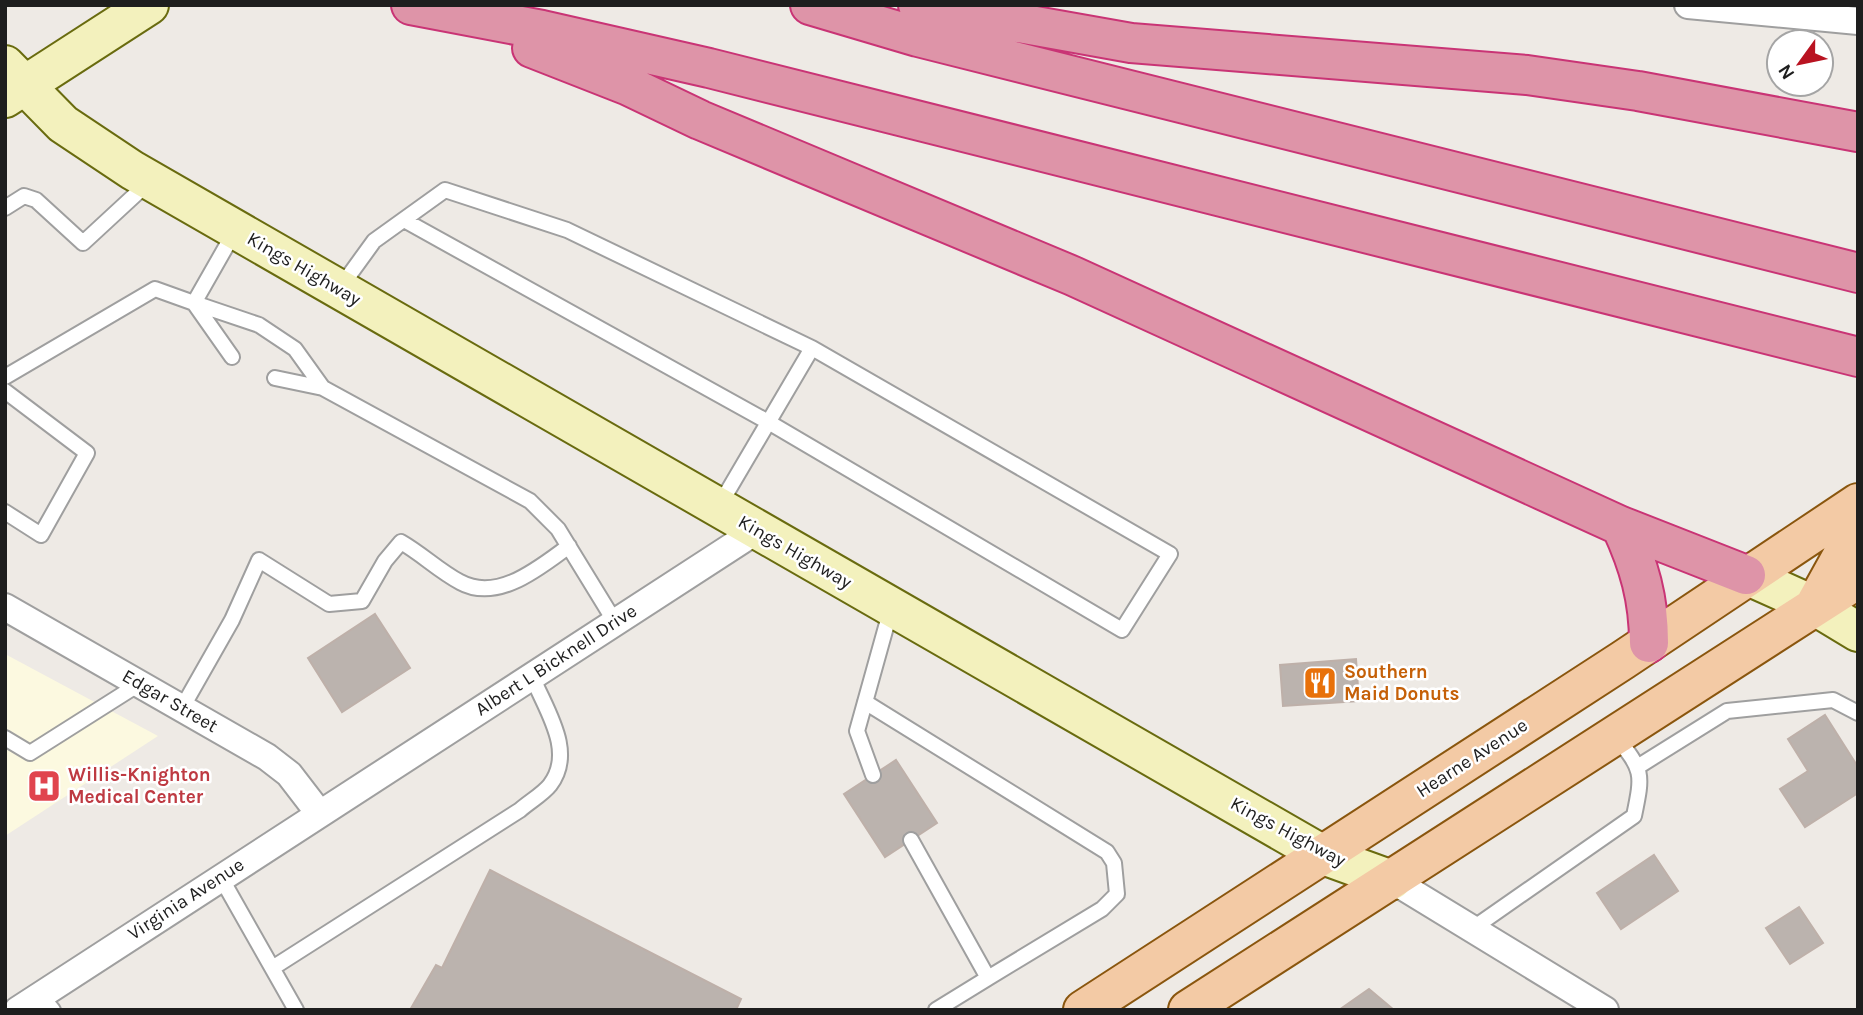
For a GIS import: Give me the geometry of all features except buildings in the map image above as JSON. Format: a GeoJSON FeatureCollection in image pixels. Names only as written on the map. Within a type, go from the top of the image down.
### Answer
{"type":"FeatureCollection","features":[{"type":"Feature","properties":{"kind":"highway"},"geometry":{"type":"LineString","coordinates":[[393,5],[556,56],[629,86],[700,120],[1073,276],[1621,526],[1746,575]]}},
{"type":"Feature","properties":{"kind":"highway"},"geometry":{"type":"LineString","coordinates":[[411,5],[542,30],[709,68],[1858,358]]}},
{"type":"Feature","properties":{"kind":"highway"},"geometry":{"type":"LineString","coordinates":[[810,5],[918,37],[1858,273]]}},
{"type":"Feature","properties":{"kind":"highway"},"geometry":{"type":"LineString","coordinates":[[918,5],[1131,43],[1527,75],[1638,91],[1858,132]]}},
{"type":"Feature","properties":{"kind":"highway"},"geometry":{"type":"LineString","coordinates":[[1621,526],[1640,567],[1648,604],[1648,643]]}},
{"type":"Feature","properties":{"kind":"main road"},"geometry":{"type":"LineString","coordinates":[[11,83],[149,5]]}},
{"type":"Feature","properties":{"kind":"main road","name":"Kings Highway"},"geometry":{"type":"LineString","coordinates":[[11,83],[85,141],[338,290],[759,529],[891,608],[1323,855],[1392,880]]}},
{"type":"Feature","properties":{"kind":"main road","name":"Hearne Avenue"},"geometry":{"type":"LineString","coordinates":[[1083,1010],[1648,643],[1746,575],[1858,503]]}},
{"type":"Feature","properties":{"kind":"main road"},"geometry":{"type":"LineString","coordinates":[[1815,606],[1842,556],[1858,537]]}},
{"type":"Feature","properties":{"kind":"main road"},"geometry":{"type":"LineString","coordinates":[[1746,575],[1815,606],[1858,632]]}},
{"type":"Feature","properties":{"kind":"main road"},"geometry":{"type":"LineString","coordinates":[[1188,1010],[1392,880],[1627,751],[1815,606],[1858,579]]}},
{"type":"Feature","properties":{"kind":"street"},"geometry":{"type":"LineString","coordinates":[[1688,5],[1858,21]]}},
{"type":"Feature","properties":{"kind":"street","name":"Albert L Bicknell Drive"},"geometry":{"type":"LineString","coordinates":[[354,791],[759,529]]}},
{"type":"Feature","properties":{"kind":"street","name":"Edgar Street"},"geometry":{"type":"LineString","coordinates":[[5,607],[267,757],[289,774],[319,814]]}},
{"type":"Feature","properties":{"kind":"street","name":"Virginia Avenue"},"geometry":{"type":"LineString","coordinates":[[18,1010],[47,1002],[220,876],[354,791]]}},
{"type":"Feature","properties":{"kind":"street","name":"Kings Highway"},"geometry":{"type":"LineString","coordinates":[[1392,880],[1605,1010]]}},
{"type":"Feature","properties":{"kind":"lane"},"geometry":{"type":"LineString","coordinates":[[5,208],[24,196],[36,200],[83,243],[150,181]]}},
{"type":"Feature","properties":{"kind":"lane"},"geometry":{"type":"LineString","coordinates":[[338,290],[374,241],[445,190],[567,230],[812,348],[1170,554],[1122,630],[770,423],[404,220]]}},
{"type":"Feature","properties":{"kind":"lane"},"geometry":{"type":"LineString","coordinates":[[194,303],[236,230]]}},
{"type":"Feature","properties":{"kind":"lane"},"geometry":{"type":"LineString","coordinates":[[5,377],[155,289],[259,325],[295,349],[323,388]]}},
{"type":"Feature","properties":{"kind":"lane"},"geometry":{"type":"LineString","coordinates":[[194,303],[232,357]]}},
{"type":"Feature","properties":{"kind":"lane"},"geometry":{"type":"LineString","coordinates":[[718,507],[812,348]]}},
{"type":"Feature","properties":{"kind":"lane"},"geometry":{"type":"LineString","coordinates":[[275,378],[323,388],[530,501],[558,529],[615,622]]}},
{"type":"Feature","properties":{"kind":"lane"},"geometry":{"type":"LineString","coordinates":[[5,391],[87,453],[41,534],[5,512]]}},
{"type":"Feature","properties":{"kind":"lane"},"geometry":{"type":"LineString","coordinates":[[182,708],[232,620],[259,560],[329,604],[346,604],[362,601],[385,561],[401,542],[462,583],[480,589],[524,579],[569,546]]}},
{"type":"Feature","properties":{"kind":"lane"},"geometry":{"type":"LineString","coordinates":[[873,775],[857,731],[891,608]]}},
{"type":"Feature","properties":{"kind":"lane"},"geometry":{"type":"LineString","coordinates":[[274,967],[520,810],[551,784],[561,759],[561,741],[532,676]]}},
{"type":"Feature","properties":{"kind":"lane"},"geometry":{"type":"LineString","coordinates":[[5,738],[30,753],[139,684]]}},
{"type":"Feature","properties":{"kind":"lane"},"geometry":{"type":"LineString","coordinates":[[1472,929],[1634,816],[1639,795],[1627,751],[1727,710],[1833,700],[1858,713]]}},
{"type":"Feature","properties":{"kind":"lane"},"geometry":{"type":"LineString","coordinates":[[865,702],[1107,852],[1114,863],[1117,894],[1102,909],[936,1010]]}},
{"type":"Feature","properties":{"kind":"lane"},"geometry":{"type":"LineString","coordinates":[[911,840],[988,978]]}},
{"type":"Feature","properties":{"kind":"lane"},"geometry":{"type":"LineString","coordinates":[[220,876],[296,1010]]}},
{"type":"Feature","properties":{"kind":"shaded area","name":"Willis-Knighton Medical Center"},"geometry":{"type":"Polygon","coordinates":[[[5,654],[158,736],[5,836],[5,654]]]}},
{"type":"Feature","properties":{"kind":"place","name":"Southern Maid Donuts"},"geometry":{"type":"Point","coordinates":[1320,683]}},
{"type":"Feature","properties":{"kind":"place","name":"Willis-Knighton Medical Center"},"geometry":{"type":"Point","coordinates":[44,786]}}]}
